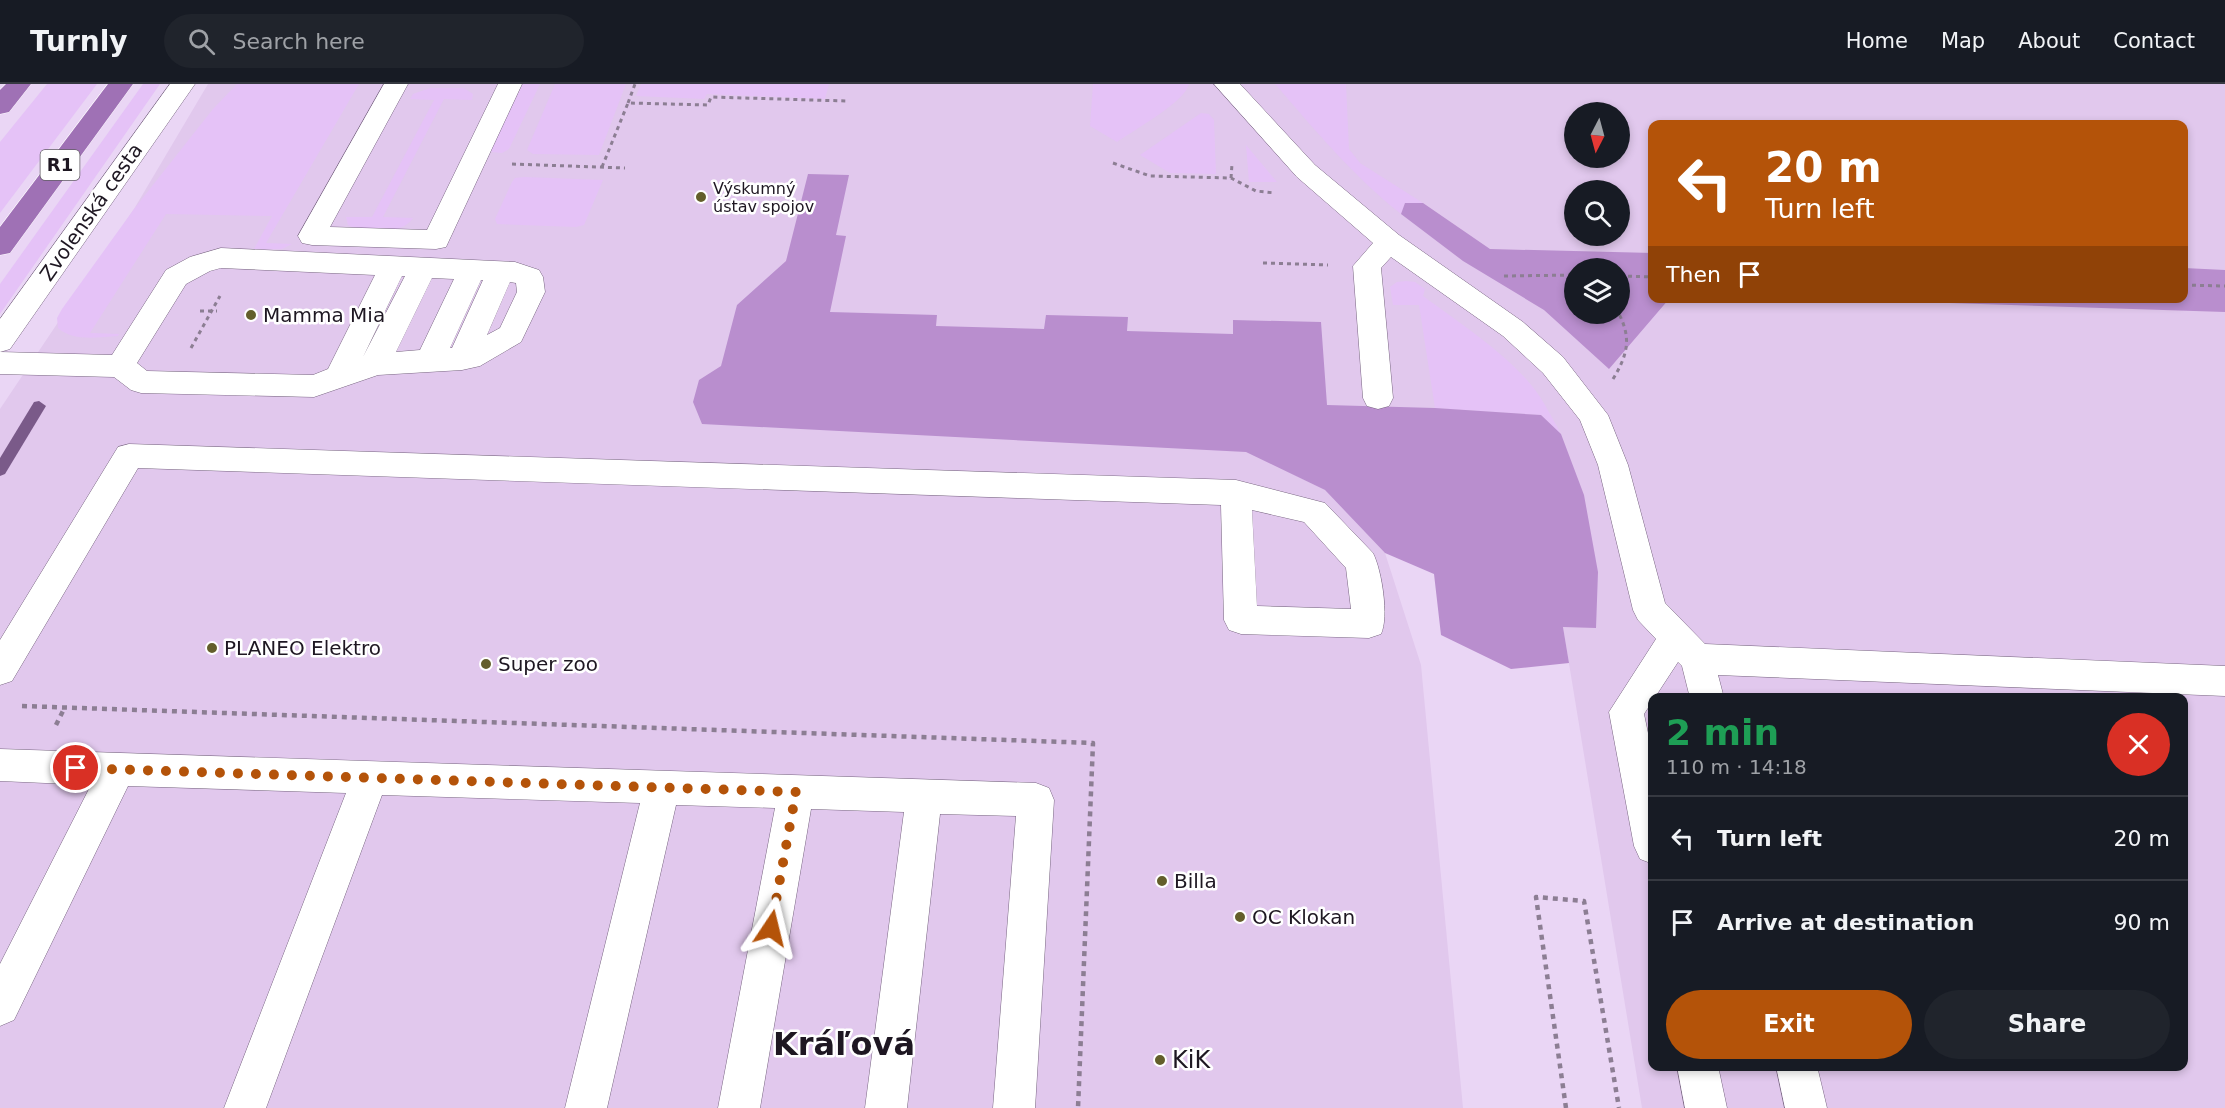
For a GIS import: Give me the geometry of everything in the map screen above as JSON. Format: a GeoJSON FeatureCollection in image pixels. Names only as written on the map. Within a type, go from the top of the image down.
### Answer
{"type":"FeatureCollection","features":[{"type":"Feature","properties":{"kind":"highway"},"geometry":{"type":"LineString","coordinates":[[0,106],[19,84]]}},
{"type":"Feature","properties":{"kind":"highway","name":"R1"},"geometry":{"type":"LineString","coordinates":[[0,246],[121,84]]}},
{"type":"Feature","properties":{"kind":"street"},"geometry":{"type":"LineString","coordinates":[[299,261],[396,84]]}},
{"type":"Feature","properties":{"kind":"street"},"geometry":{"type":"LineString","coordinates":[[312,236],[436,240],[510,84]]}},
{"type":"Feature","properties":{"kind":"street"},"geometry":{"type":"LineString","coordinates":[[1226,84],[1306,171],[1389,242],[1513,329],[1553,365],[1593,415],[1613,465],[1650,610],[1687,648],[1705,693]]}},
{"type":"Feature","properties":{"kind":"street","name":"Zvolenská cesta"},"geometry":{"type":"LineString","coordinates":[[0,341],[183,87]]}},
{"type":"Feature","properties":{"kind":"street"},"geometry":{"type":"LineString","coordinates":[[1378,398],[1367,266],[1389,242]]}},
{"type":"Feature","properties":{"kind":"street"},"geometry":{"type":"LineString","coordinates":[[0,363],[120,366],[141,382],[314,386],[376,364],[470,358],[511,335],[531,292],[529,277],[514,272],[472,269],[221,258],[200,264],[176,277],[120,366]]}},
{"type":"Feature","properties":{"kind":"street"},"geometry":{"type":"LineString","coordinates":[[339,378],[394,265]]}},
{"type":"Feature","properties":{"kind":"street"},"geometry":{"type":"LineString","coordinates":[[376,364],[423,267]]}},
{"type":"Feature","properties":{"kind":"street"},"geometry":{"type":"LineString","coordinates":[[430,361],[472,269]]}},
{"type":"Feature","properties":{"kind":"street"},"geometry":{"type":"LineString","coordinates":[[0,670],[129,456],[1236,493],[1314,512],[1362,563],[1369,624],[1241,620],[1236,493]]}},
{"type":"Feature","properties":{"kind":"street"},"geometry":{"type":"LineString","coordinates":[[1687,648],[2081,686],[2224,683]]}},
{"type":"Feature","properties":{"kind":"street"},"geometry":{"type":"LineString","coordinates":[[1648,821],[1626,712],[1687,648]]}},
{"type":"Feature","properties":{"kind":"street"},"geometry":{"type":"LineString","coordinates":[[0,765],[1036,800],[1014,1108]]}},
{"type":"Feature","properties":{"kind":"street"},"geometry":{"type":"LineString","coordinates":[[0,1006],[118,769]]}},
{"type":"Feature","properties":{"kind":"street"},"geometry":{"type":"LineString","coordinates":[[245,1108],[370,777]]}},
{"type":"Feature","properties":{"kind":"street"},"geometry":{"type":"LineString","coordinates":[[586,1108],[662,787]]}},
{"type":"Feature","properties":{"kind":"street"},"geometry":{"type":"LineString","coordinates":[[739,1108],[796,792]]}},
{"type":"Feature","properties":{"kind":"street"},"geometry":{"type":"LineString","coordinates":[[886,1108],[924,796]]}},
{"type":"Feature","properties":{"kind":"street"},"geometry":{"type":"LineString","coordinates":[[1698,1071],[1706,1108]]}},
{"type":"Feature","properties":{"kind":"street"},"geometry":{"type":"LineString","coordinates":[[1797,1071],[1806,1108]]}},
{"type":"Feature","properties":{"kind":"path"},"geometry":{"type":"LineString","coordinates":[[602,167],[635,84]]}},
{"type":"Feature","properties":{"kind":"path"},"geometry":{"type":"LineString","coordinates":[[628,103],[708,105],[711,97],[846,101]]}},
{"type":"Feature","properties":{"kind":"path"},"geometry":{"type":"LineString","coordinates":[[472,163],[625,168]]}},
{"type":"Feature","properties":{"kind":"path"},"geometry":{"type":"LineString","coordinates":[[1113,163],[1150,176],[1232,178],[1256,191],[1279,193]]}},
{"type":"Feature","properties":{"kind":"path"},"geometry":{"type":"LineString","coordinates":[[1232,164],[1232,178]]}},
{"type":"Feature","properties":{"kind":"path"},"geometry":{"type":"LineString","coordinates":[[1263,263],[1367,266]]}},
{"type":"Feature","properties":{"kind":"path"},"geometry":{"type":"LineString","coordinates":[[1442,277],[1564,275]]}},
{"type":"Feature","properties":{"kind":"path"},"geometry":{"type":"LineString","coordinates":[[1630,276],[1648,277]]}},
{"type":"Feature","properties":{"kind":"path"},"geometry":{"type":"LineString","coordinates":[[2188,285],[2225,286]]}},
{"type":"Feature","properties":{"kind":"path"},"geometry":{"type":"LineString","coordinates":[[1609,386],[1629,354],[1625,324]]}},
{"type":"Feature","properties":{"kind":"path"},"geometry":{"type":"LineString","coordinates":[[1566,1108],[1536,897],[1584,900],[1619,1108]]}},
{"type":"Feature","properties":{"kind":"shaded area"},"geometry":{"type":"Polygon","coordinates":[[[47,84],[97,84],[0,213],[0,142],[47,84]]]}},
{"type":"Feature","properties":{"kind":"shaded area"},"geometry":{"type":"Polygon","coordinates":[[[143,84],[160,84],[0,314],[0,284],[143,84]]]}},
{"type":"Feature","properties":{"kind":"shaded area"},"geometry":{"type":"Polygon","coordinates":[[[208,84],[2225,84],[2225,1108],[1642,1108],[1563,627],[1529,464],[1248,452],[1325,490],[1385,553],[1421,665],[1463,1108],[0,1108],[0,409],[134,209],[208,84]]]}},
{"type":"Feature","properties":{"kind":"shaded area"},"geometry":{"type":"Polygon","coordinates":[[[237,84],[359,84],[266,243],[292,244],[282,249],[254,249],[272,216],[166,214],[90,333],[119,334],[118,336],[79,337],[58,328],[57,318],[62,309],[134,209],[213,109],[237,84]]]}},
{"type":"Feature","properties":{"kind":"shaded area"},"geometry":{"type":"Polygon","coordinates":[[[523,84],[540,84],[509,149],[502,153],[492,152],[491,149],[523,84]]]}},
{"type":"Feature","properties":{"kind":"shaded area"},"geometry":{"type":"Polygon","coordinates":[[[555,84],[626,84],[599,155],[533,154],[527,150],[555,84]]]}},
{"type":"Feature","properties":{"kind":"shaded area"},"geometry":{"type":"Polygon","coordinates":[[[641,84],[829,84],[825,99],[707,94],[704,99],[636,96],[641,84]]]}},
{"type":"Feature","properties":{"kind":"shaded area"},"geometry":{"type":"Polygon","coordinates":[[[1093,84],[1189,84],[1169,107],[1117,142],[1090,126],[1093,84]]]}},
{"type":"Feature","properties":{"kind":"shaded area"},"geometry":{"type":"Polygon","coordinates":[[[1275,84],[1346,84],[1349,149],[1360,163],[1423,203],[1405,203],[1401,214],[1351,168],[1275,84]]]}},
{"type":"Feature","properties":{"kind":"shaded area"},"geometry":{"type":"Polygon","coordinates":[[[430,88],[464,88],[473,94],[472,100],[444,99],[383,217],[413,218],[408,224],[386,230],[354,228],[348,225],[346,217],[372,217],[434,100],[410,99],[413,94],[430,88]]]}},
{"type":"Feature","properties":{"kind":"shaded area"},"geometry":{"type":"Polygon","coordinates":[[[1201,113],[1209,114],[1214,120],[1216,174],[1170,173],[1140,155],[1201,113]]]}},
{"type":"Feature","properties":{"kind":"shaded area"},"geometry":{"type":"Polygon","coordinates":[[[1246,145],[1277,182],[1249,182],[1246,145]]]}},
{"type":"Feature","properties":{"kind":"shaded area"},"geometry":{"type":"Polygon","coordinates":[[[808,174],[849,175],[836,235],[846,236],[830,312],[937,315],[936,326],[1044,329],[1046,315],[1128,317],[1127,331],[1233,334],[1233,320],[1321,322],[1327,405],[1435,408],[1541,415],[1561,434],[1584,495],[1598,572],[1596,628],[1563,627],[1569,663],[1511,669],[1441,635],[1434,574],[1385,553],[1325,490],[1246,452],[702,424],[693,402],[699,380],[721,366],[737,305],[786,261],[808,174]]]}},
{"type":"Feature","properties":{"kind":"shaded area"},"geometry":{"type":"Polygon","coordinates":[[[515,178],[603,180],[584,225],[576,227],[497,224],[495,219],[512,182],[515,178]]]}},
{"type":"Feature","properties":{"kind":"shaded area"},"geometry":{"type":"Polygon","coordinates":[[[1405,203],[1423,203],[1490,249],[1648,253],[1648,303],[1666,303],[1609,369],[1544,310],[1463,261],[1401,214],[1405,203]]]}},
{"type":"Feature","properties":{"kind":"shaded area"},"geometry":{"type":"Polygon","coordinates":[[[2188,268],[2225,270],[2225,312],[1949,303],[2188,303],[2188,268]]]}},
{"type":"Feature","properties":{"kind":"shaded area"},"geometry":{"type":"Polygon","coordinates":[[[1397,282],[1415,282],[1425,289],[1423,296],[1517,369],[1540,397],[1561,434],[1541,415],[1435,408],[1419,305],[1393,305],[1390,287],[1397,282]]]}},
{"type":"Feature","properties":{"kind":"waterway"},"geometry":{"type":"LineString","coordinates":[[0,470],[39,406]]}},
{"type":"Feature","properties":{"kind":"place","name":"Výskumný ústav spojov"},"geometry":{"type":"Point","coordinates":[701,197]}},
{"type":"Feature","properties":{"kind":"place","name":"Mamma Mia"},"geometry":{"type":"Point","coordinates":[251,315]}},
{"type":"Feature","properties":{"kind":"place","name":"PLANEO Elektro"},"geometry":{"type":"Point","coordinates":[212,648]}},
{"type":"Feature","properties":{"kind":"place","name":"Super zoo"},"geometry":{"type":"Point","coordinates":[486,664]}},
{"type":"Feature","properties":{"kind":"place","name":"Billa"},"geometry":{"type":"Point","coordinates":[1162,881]}},
{"type":"Feature","properties":{"kind":"place","name":"OC Klokan"},"geometry":{"type":"Point","coordinates":[1240,917]}},
{"type":"Feature","properties":{"kind":"place","name":"KiK"},"geometry":{"type":"Point","coordinates":[1160,1060]}},
{"type":"Feature","properties":{"kind":"district","name":"Kráľová"},"geometry":{"type":"Point","coordinates":[844,1044]}},
{"type":"Feature","properties":{"kind":"route"},"geometry":{"type":"LineString","coordinates":[[76,768],[796,792],[771,928]]}}]}
